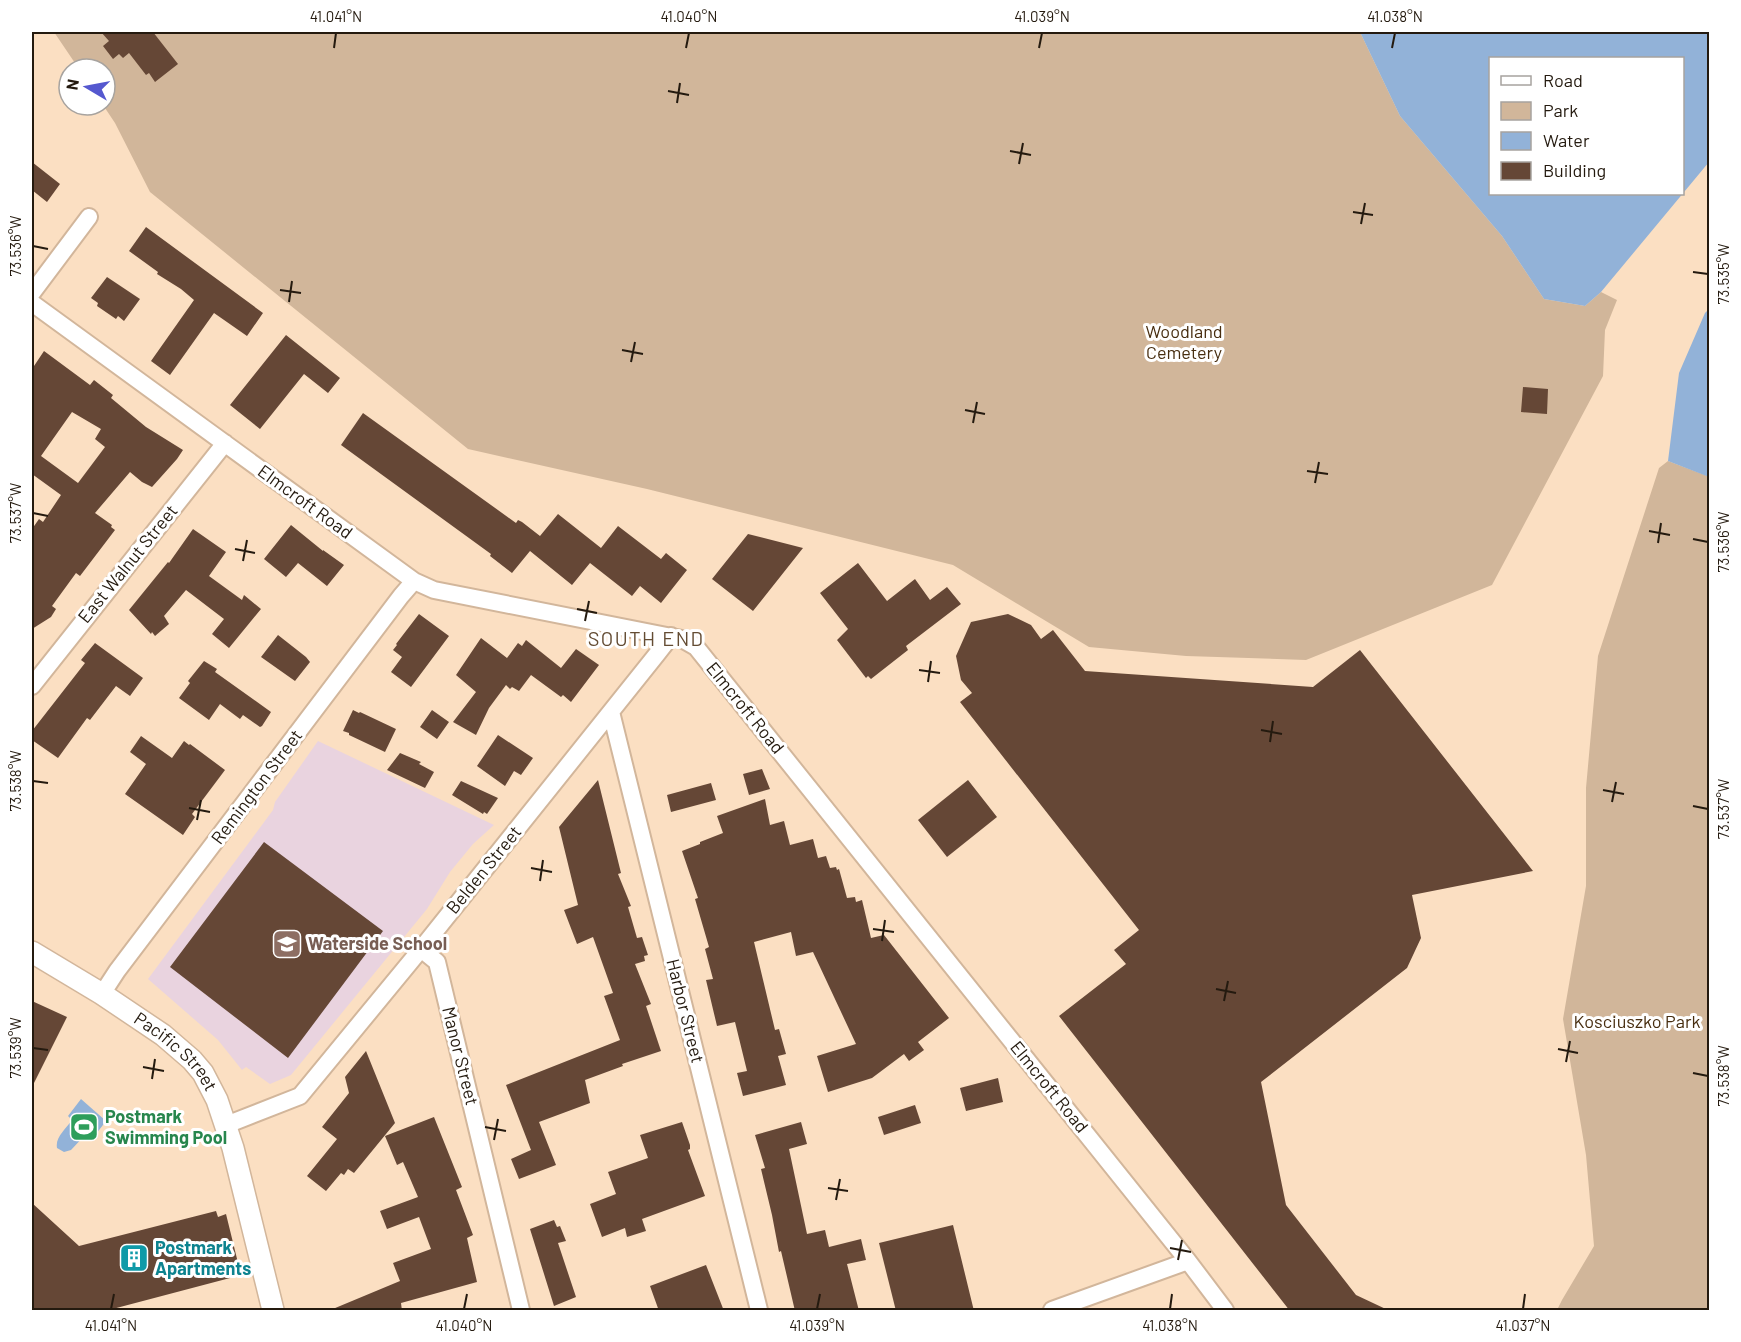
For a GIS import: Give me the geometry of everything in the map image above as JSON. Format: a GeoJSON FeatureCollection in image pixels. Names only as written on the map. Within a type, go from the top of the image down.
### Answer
{"type":"FeatureCollection","features":[{"type":"Feature","properties":{"kind":"street"},"geometry":{"type":"LineString","coordinates":[[32,293],[90,217]]}},
{"type":"Feature","properties":{"kind":"street","name":"Elmcroft Road"},"geometry":{"type":"LineString","coordinates":[[32,303],[414,581],[434,590],[689,641],[1188,1261],[1225,1311]]}},
{"type":"Feature","properties":{"kind":"street","name":"East Walnut Street"},"geometry":{"type":"LineString","coordinates":[[32,686],[225,443]]}},
{"type":"Feature","properties":{"kind":"street","name":"Remington Street"},"geometry":{"type":"LineString","coordinates":[[102,994],[414,581]]}},
{"type":"Feature","properties":{"kind":"street","name":"Belden Street"},"geometry":{"type":"LineString","coordinates":[[226,1125],[300,1096],[421,949],[671,636]]}},
{"type":"Feature","properties":{"kind":"street","name":"Harbor Street"},"geometry":{"type":"LineString","coordinates":[[611,712],[759,1311]]}},
{"type":"Feature","properties":{"kind":"street","name":"Manor Street"},"geometry":{"type":"LineString","coordinates":[[421,949],[437,962],[521,1311]]}},
{"type":"Feature","properties":{"kind":"street","name":"Pacific Street"},"geometry":{"type":"LineString","coordinates":[[32,952],[102,994],[163,1035],[192,1060],[203,1073],[217,1100],[226,1125],[242,1180],[273,1311]]}},
{"type":"Feature","properties":{"kind":"street"},"geometry":{"type":"LineString","coordinates":[[1052,1311],[1188,1261]]}},
{"type":"Feature","properties":{"kind":"shaded area","name":"Waterside School"},"geometry":{"type":"Polygon","coordinates":[[[318,741],[494,825],[473,844],[450,872],[427,909],[291,1075],[270,1084],[246,1067],[242,1070],[218,1040],[148,979],[273,810],[275,802],[318,741]]]}},
{"type":"Feature","properties":{"kind":"green space","name":"Woodland Cemetery"},"geometry":{"type":"Polygon","coordinates":[[[54,32],[1360,32],[1400,116],[1502,236],[1544,299],[1585,306],[1601,292],[1617,300],[1605,330],[1603,376],[1492,585],[1306,660],[1186,656],[1089,647],[953,565],[647,489],[468,449],[150,192],[111,117],[117,117],[117,57],[71,57],[54,32]]]}},
{"type":"Feature","properties":{"kind":"green space","name":"Kosciuszko Park"},"geometry":{"type":"Polygon","coordinates":[[[1668,461],[1710,477],[1709,1310],[1557,1310],[1594,1246],[1586,1155],[1563,1019],[1586,886],[1586,788],[1598,656],[1659,468],[1668,461]]]}},
{"type":"Feature","properties":{"kind":"water"},"geometry":{"type":"Polygon","coordinates":[[[1360,32],[1709,32],[1709,162],[1684,192],[1684,57],[1489,57],[1489,195],[1682,195],[1601,292],[1585,306],[1544,299],[1502,236],[1400,116],[1360,32]]]}},
{"type":"Feature","properties":{"kind":"water"},"geometry":{"type":"Polygon","coordinates":[[[1709,309],[1709,477],[1668,461],[1679,373],[1705,313],[1709,309]]]}},
{"type":"Feature","properties":{"kind":"water","name":"Postmark Swimming Pool"},"geometry":{"type":"Polygon","coordinates":[[[81,1099],[106,1121],[93,1138],[87,1133],[71,1150],[64,1152],[57,1148],[58,1140],[72,1120],[68,1116],[81,1099]]]}},
{"type":"Feature","properties":{"kind":"building"},"geometry":{"type":"Polygon","coordinates":[[[101,32],[153,32],[178,64],[155,82],[149,73],[146,75],[129,53],[123,58],[119,54],[111,57],[103,46],[109,41],[101,32]]]}},
{"type":"Feature","properties":{"kind":"building"},"geometry":{"type":"Polygon","coordinates":[[[32,162],[60,184],[47,202],[32,190],[32,162]]]}},
{"type":"Feature","properties":{"kind":"building"},"geometry":{"type":"Polygon","coordinates":[[[146,227],[263,313],[247,336],[214,313],[170,375],[151,361],[194,300],[129,251],[146,227]]]}},
{"type":"Feature","properties":{"kind":"building"},"geometry":{"type":"Polygon","coordinates":[[[107,277],[140,299],[124,321],[118,316],[116,319],[97,306],[98,303],[91,298],[107,277]]]}},
{"type":"Feature","properties":{"kind":"building"},"geometry":{"type":"Polygon","coordinates":[[[286,335],[340,378],[328,393],[304,374],[260,429],[230,405],[286,335]]]}},
{"type":"Feature","properties":{"kind":"building"},"geometry":{"type":"Polygon","coordinates":[[[44,351],[90,385],[94,380],[113,395],[111,398],[146,427],[183,450],[152,487],[130,472],[95,513],[112,525],[111,527],[115,530],[80,576],[76,573],[52,606],[56,609],[51,617],[32,629],[32,529],[39,519],[43,522],[61,495],[32,474],[32,369],[44,351]],[[72,412],[41,456],[78,483],[105,447],[95,439],[101,429],[72,412]]]}},
{"type":"Feature","properties":{"kind":"building"},"geometry":{"type":"Polygon","coordinates":[[[1523,387],[1548,389],[1547,414],[1521,412],[1523,387]]]}},
{"type":"Feature","properties":{"kind":"building"},"geometry":{"type":"Polygon","coordinates":[[[363,413],[516,523],[518,520],[522,522],[540,536],[558,514],[601,548],[618,526],[661,559],[666,553],[687,570],[661,603],[640,586],[632,596],[590,563],[572,585],[530,551],[512,573],[490,556],[491,554],[341,445],[363,413]]]}},
{"type":"Feature","properties":{"kind":"building"},"geometry":{"type":"Polygon","coordinates":[[[291,525],[344,565],[327,586],[298,563],[286,577],[264,559],[291,525]]]}},
{"type":"Feature","properties":{"kind":"building"},"geometry":{"type":"Polygon","coordinates":[[[193,529],[226,552],[209,576],[242,600],[244,595],[261,609],[229,648],[212,634],[224,619],[186,590],[164,616],[169,624],[155,636],[129,610],[169,563],[193,529]]]}},
{"type":"Feature","properties":{"kind":"building"},"geometry":{"type":"Polygon","coordinates":[[[748,534],[803,548],[753,611],[712,579],[748,534]]]}},
{"type":"Feature","properties":{"kind":"building"},"geometry":{"type":"Polygon","coordinates":[[[858,563],[887,601],[915,579],[930,600],[947,587],[961,604],[906,646],[908,650],[871,679],[868,676],[866,678],[837,640],[848,629],[820,593],[858,563]]]}},
{"type":"Feature","properties":{"kind":"building"},"geometry":{"type":"Polygon","coordinates":[[[419,614],[449,636],[411,687],[391,672],[402,657],[393,650],[419,614]]]}},
{"type":"Feature","properties":{"kind":"building"},"geometry":{"type":"Polygon","coordinates":[[[1008,614],[1031,625],[1041,639],[1053,630],[1085,671],[1313,687],[1360,650],[1533,871],[1412,895],[1421,938],[1407,968],[1261,1082],[1286,1205],[1356,1295],[1390,1311],[1290,1311],[1059,1016],[1126,964],[1114,950],[1139,930],[960,702],[972,693],[961,680],[956,656],[971,622],[1008,614]]]}},
{"type":"Feature","properties":{"kind":"building"},"geometry":{"type":"Polygon","coordinates":[[[278,635],[310,662],[295,681],[261,657],[278,635]]]}},
{"type":"Feature","properties":{"kind":"building"},"geometry":{"type":"Polygon","coordinates":[[[481,638],[507,658],[518,643],[522,646],[526,640],[561,668],[576,649],[599,665],[571,702],[531,675],[519,691],[512,687],[510,689],[506,685],[489,708],[476,735],[453,722],[476,692],[456,675],[481,638]]]}},
{"type":"Feature","properties":{"kind":"building"},"geometry":{"type":"Polygon","coordinates":[[[95,643],[143,678],[130,696],[116,686],[90,720],[87,718],[58,758],[32,740],[32,731],[85,663],[81,660],[95,643]]]}},
{"type":"Feature","properties":{"kind":"building"},"geometry":{"type":"Polygon","coordinates":[[[204,661],[217,669],[215,672],[271,712],[262,726],[260,727],[243,715],[240,719],[220,704],[209,720],[179,698],[190,683],[188,681],[204,661]]]}},
{"type":"Feature","properties":{"kind":"building"},"geometry":{"type":"Polygon","coordinates":[[[353,710],[396,729],[385,752],[343,731],[353,710]]]}},
{"type":"Feature","properties":{"kind":"building"},"geometry":{"type":"Polygon","coordinates":[[[432,710],[449,722],[437,739],[420,727],[432,710]]]}},
{"type":"Feature","properties":{"kind":"building"},"geometry":{"type":"Polygon","coordinates":[[[498,735],[533,758],[521,775],[514,771],[505,786],[477,766],[498,735]]]}},
{"type":"Feature","properties":{"kind":"building"},"geometry":{"type":"Polygon","coordinates":[[[141,736],[172,758],[184,741],[225,770],[192,814],[195,817],[183,835],[125,794],[146,764],[130,752],[141,736]]]}},
{"type":"Feature","properties":{"kind":"building"},"geometry":{"type":"Polygon","coordinates":[[[400,753],[421,762],[419,764],[434,772],[425,788],[387,770],[400,753]]]}},
{"type":"Feature","properties":{"kind":"building"},"geometry":{"type":"Polygon","coordinates":[[[762,769],[770,789],[749,795],[743,774],[762,769]]]}},
{"type":"Feature","properties":{"kind":"building"},"geometry":{"type":"Polygon","coordinates":[[[598,780],[621,873],[618,874],[631,906],[628,907],[637,938],[642,937],[648,955],[644,956],[645,961],[635,964],[651,1004],[646,1006],[661,1051],[585,1080],[590,1103],[539,1122],[556,1165],[519,1179],[511,1159],[531,1150],[506,1085],[620,1040],[604,996],[613,993],[593,937],[577,944],[564,910],[578,905],[559,827],[598,780]]]}},
{"type":"Feature","properties":{"kind":"building"},"geometry":{"type":"Polygon","coordinates":[[[968,780],[997,817],[947,857],[918,820],[968,780]]]}},
{"type":"Feature","properties":{"kind":"building"},"geometry":{"type":"Polygon","coordinates":[[[461,781],[498,798],[487,814],[484,812],[483,814],[452,795],[461,781]]]}},
{"type":"Feature","properties":{"kind":"building"},"geometry":{"type":"Polygon","coordinates":[[[711,783],[716,800],[671,812],[667,795],[711,783]]]}},
{"type":"Feature","properties":{"kind":"building"},"geometry":{"type":"Polygon","coordinates":[[[765,799],[770,825],[784,821],[790,845],[813,839],[818,858],[826,856],[830,868],[839,869],[847,898],[855,897],[856,902],[862,900],[871,938],[884,935],[949,1018],[918,1042],[924,1050],[909,1061],[904,1054],[872,1078],[828,1092],[817,1056],[856,1044],[813,952],[796,956],[791,932],[754,942],[775,1030],[779,1029],[786,1054],[778,1056],[786,1085],[743,1096],[737,1073],[747,1071],[735,1022],[717,1026],[706,980],[713,979],[705,949],[709,947],[695,899],[698,898],[682,851],[723,833],[717,816],[765,799]]]}},
{"type":"Feature","properties":{"kind":"building"},"geometry":{"type":"Polygon","coordinates":[[[264,842],[383,931],[288,1058],[170,967],[264,842]]]}},
{"type":"Feature","properties":{"kind":"building"},"geometry":{"type":"Polygon","coordinates":[[[32,1001],[67,1017],[32,1087],[32,1001]]]}},
{"type":"Feature","properties":{"kind":"building"},"geometry":{"type":"Polygon","coordinates":[[[366,1051],[395,1123],[354,1173],[348,1169],[344,1175],[341,1173],[326,1191],[307,1176],[337,1139],[322,1127],[349,1093],[345,1077],[366,1051]]]}},
{"type":"Feature","properties":{"kind":"building"},"geometry":{"type":"Polygon","coordinates":[[[998,1078],[1003,1102],[966,1111],[960,1088],[998,1078]]]}},
{"type":"Feature","properties":{"kind":"building"},"geometry":{"type":"Polygon","coordinates":[[[915,1105],[921,1123],[884,1135],[878,1117],[915,1105]]]}},
{"type":"Feature","properties":{"kind":"building"},"geometry":{"type":"Polygon","coordinates":[[[434,1117],[462,1187],[456,1190],[473,1235],[467,1238],[477,1282],[401,1303],[402,1311],[328,1311],[400,1281],[393,1263],[431,1249],[419,1217],[387,1229],[380,1211],[418,1197],[403,1162],[397,1165],[385,1136],[434,1117]]]}},
{"type":"Feature","properties":{"kind":"building"},"geometry":{"type":"Polygon","coordinates":[[[682,1122],[690,1145],[688,1150],[705,1196],[642,1219],[646,1231],[627,1237],[625,1228],[602,1237],[590,1204],[616,1194],[608,1172],[648,1158],[640,1135],[682,1122]]]}},
{"type":"Feature","properties":{"kind":"building"},"geometry":{"type":"Polygon","coordinates":[[[801,1122],[807,1144],[789,1149],[807,1234],[825,1230],[829,1247],[861,1239],[866,1260],[847,1264],[859,1311],[795,1311],[781,1251],[779,1252],[761,1169],[765,1168],[755,1135],[801,1122]]]}},
{"type":"Feature","properties":{"kind":"building","name":"Postmark Apartments"},"geometry":{"type":"Polygon","coordinates":[[[32,1203],[79,1246],[216,1211],[218,1217],[226,1214],[240,1271],[229,1274],[230,1278],[105,1311],[32,1311],[32,1203]]]}},
{"type":"Feature","properties":{"kind":"building"},"geometry":{"type":"Polygon","coordinates":[[[554,1220],[557,1227],[560,1226],[566,1241],[558,1243],[576,1297],[554,1306],[530,1229],[554,1220]]]}},
{"type":"Feature","properties":{"kind":"building"},"geometry":{"type":"Polygon","coordinates":[[[953,1225],[974,1311],[896,1311],[879,1243],[953,1225]]]}},
{"type":"Feature","properties":{"kind":"building"},"geometry":{"type":"Polygon","coordinates":[[[706,1265],[724,1311],[659,1311],[650,1286],[706,1265]]]}},
{"type":"Feature","properties":{"kind":"place","name":"Waterside School"},"geometry":{"type":"Point","coordinates":[287,944]}},
{"type":"Feature","properties":{"kind":"place","name":"Postmark Swimming Pool"},"geometry":{"type":"Point","coordinates":[84,1127]}},
{"type":"Feature","properties":{"kind":"place","name":"Postmark Apartments"},"geometry":{"type":"Point","coordinates":[134,1258]}},
{"type":"Feature","properties":{"kind":"district","name":"SOUTH END"},"geometry":{"type":"Point","coordinates":[646,639]}}]}
